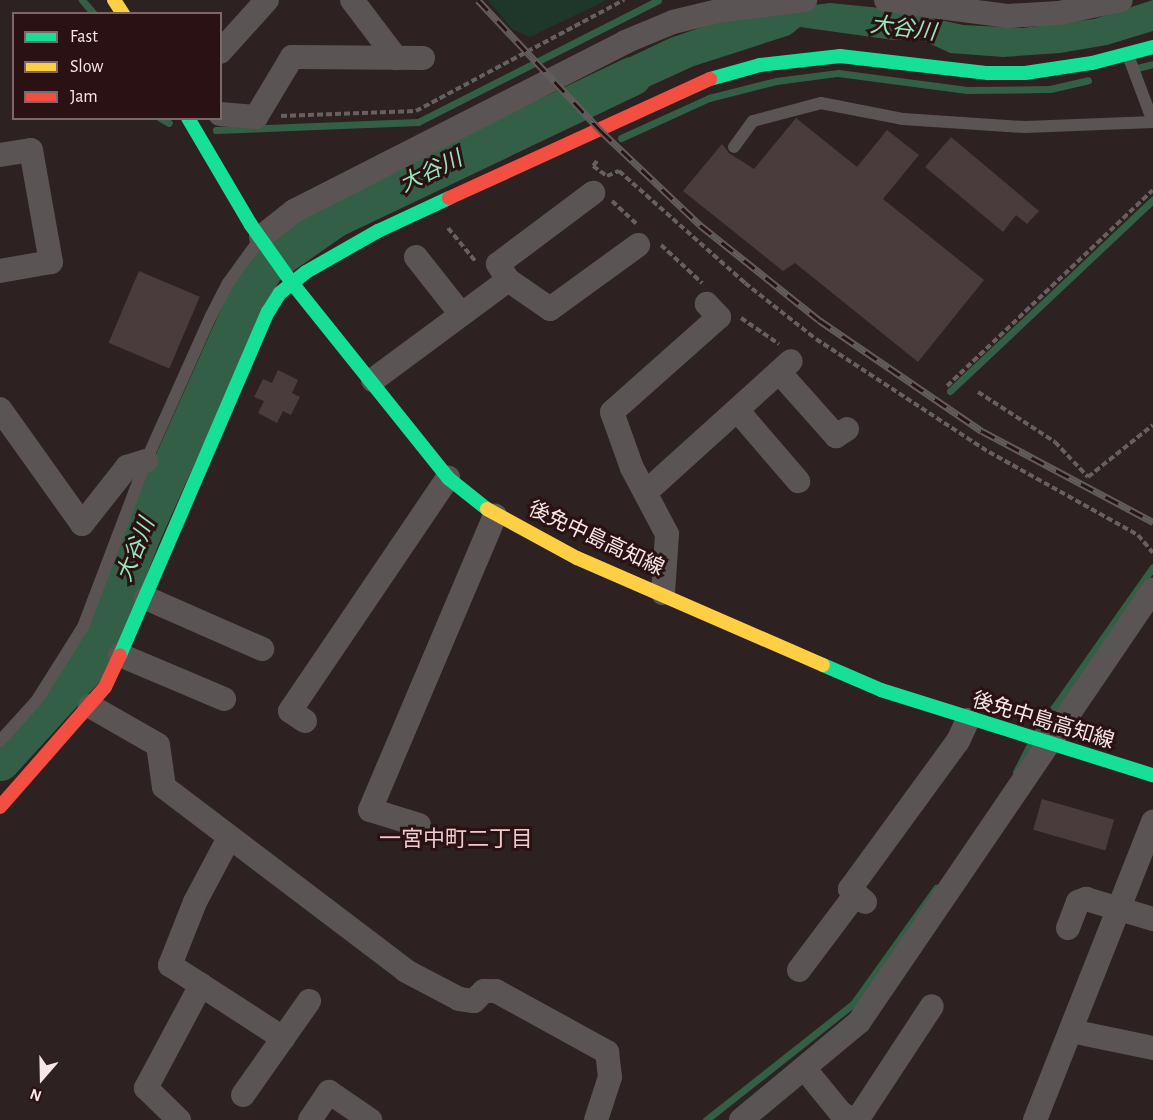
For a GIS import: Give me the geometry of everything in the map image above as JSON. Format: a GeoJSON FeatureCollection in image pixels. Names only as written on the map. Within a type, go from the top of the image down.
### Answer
{"type":"FeatureCollection","features":[{"type":"Feature","properties":{"kind":"street"},"geometry":{"type":"LineString","coordinates":[[222,50],[267,0]]}},
{"type":"Feature","properties":{"kind":"street"},"geometry":{"type":"LineString","coordinates":[[352,0],[396,58]]}},
{"type":"Feature","properties":{"kind":"street"},"geometry":{"type":"LineString","coordinates":[[261,237],[294,211],[625,42],[673,22],[718,11],[805,0]]}},
{"type":"Feature","properties":{"kind":"street"},"geometry":{"type":"LineString","coordinates":[[887,0],[1007,16],[1059,14],[1121,0]]}},
{"type":"Feature","properties":{"kind":"street"},"geometry":{"type":"LineString","coordinates":[[0,807],[105,687],[146,598],[251,348],[288,279],[378,231],[713,77],[760,65],[828,57],[1025,73],[1128,54],[1153,47]]}},
{"type":"Feature","properties":{"kind":"street"},"geometry":{"type":"LineString","coordinates":[[222,114],[256,117],[292,57],[423,58]]}},
{"type":"Feature","properties":{"kind":"street","name":"後免中島高知線"},"geometry":{"type":"LineString","coordinates":[[189,120],[288,279],[373,380],[448,478],[495,514],[577,558],[663,593],[881,690],[1023,738],[1153,775]]}},
{"type":"Feature","properties":{"kind":"street"},"geometry":{"type":"LineString","coordinates":[[0,155],[31,150],[51,262],[0,271]]}},
{"type":"Feature","properties":{"kind":"street"},"geometry":{"type":"LineString","coordinates":[[600,194],[498,264],[508,280],[550,309],[645,238]]}},
{"type":"Feature","properties":{"kind":"street"},"geometry":{"type":"LineString","coordinates":[[416,257],[460,313]]}},
{"type":"Feature","properties":{"kind":"street"},"geometry":{"type":"LineString","coordinates":[[373,380],[460,313],[508,280]]}},
{"type":"Feature","properties":{"kind":"street"},"geometry":{"type":"LineString","coordinates":[[663,593],[667,534],[632,468],[612,412],[719,316],[707,296]]}},
{"type":"Feature","properties":{"kind":"street"},"geometry":{"type":"LineString","coordinates":[[646,492],[737,410],[785,360],[836,436],[848,429]]}},
{"type":"Feature","properties":{"kind":"street"},"geometry":{"type":"LineString","coordinates":[[737,410],[798,482]]}},
{"type":"Feature","properties":{"kind":"street"},"geometry":{"type":"LineString","coordinates":[[4,424],[82,524],[127,467],[146,461]]}},
{"type":"Feature","properties":{"kind":"street"},"geometry":{"type":"LineString","coordinates":[[305,721],[290,711],[448,478]]}},
{"type":"Feature","properties":{"kind":"street"},"geometry":{"type":"LineString","coordinates":[[419,825],[370,810],[495,514]]}},
{"type":"Feature","properties":{"kind":"street"},"geometry":{"type":"LineString","coordinates":[[741,1120],[859,1022],[1044,744],[1153,590]]}},
{"type":"Feature","properties":{"kind":"street"},"geometry":{"type":"LineString","coordinates":[[146,598],[262,649]]}},
{"type":"Feature","properties":{"kind":"street"},"geometry":{"type":"LineString","coordinates":[[120,655],[224,699]]}},
{"type":"Feature","properties":{"kind":"street"},"geometry":{"type":"LineString","coordinates":[[90,706],[158,745],[164,787],[406,971],[459,999],[474,1001],[484,991],[496,991],[607,1052],[610,1077],[596,1120]]}},
{"type":"Feature","properties":{"kind":"street"},"geometry":{"type":"LineString","coordinates":[[799,970],[861,898],[850,889],[958,741],[968,720]]}},
{"type":"Feature","properties":{"kind":"street"},"geometry":{"type":"LineString","coordinates":[[1035,1120],[1153,822]]}},
{"type":"Feature","properties":{"kind":"street"},"geometry":{"type":"LineString","coordinates":[[229,838],[195,902],[170,965],[283,1038]]}},
{"type":"Feature","properties":{"kind":"street"},"geometry":{"type":"LineString","coordinates":[[1068,928],[1078,902],[1086,899],[1153,919]]}},
{"type":"Feature","properties":{"kind":"street"},"geometry":{"type":"LineString","coordinates":[[179,1120],[146,1088],[201,985]]}},
{"type":"Feature","properties":{"kind":"street"},"geometry":{"type":"LineString","coordinates":[[243,1095],[309,1000]]}},
{"type":"Feature","properties":{"kind":"street"},"geometry":{"type":"LineString","coordinates":[[857,1120],[932,1006]]}},
{"type":"Feature","properties":{"kind":"street"},"geometry":{"type":"LineString","coordinates":[[1071,1031],[1153,1048]]}},
{"type":"Feature","properties":{"kind":"street"},"geometry":{"type":"LineString","coordinates":[[804,1068],[840,1112],[852,1120]]}},
{"type":"Feature","properties":{"kind":"street"},"geometry":{"type":"LineString","coordinates":[[310,1120],[329,1092],[370,1120]]}},
{"type":"Feature","properties":{"kind":"lane"},"geometry":{"type":"LineString","coordinates":[[734,147],[753,121],[821,103],[903,119],[1025,127],[1152,122],[1128,54]]}},
{"type":"Feature","properties":{"kind":"lane"},"geometry":{"type":"LineString","coordinates":[[0,741],[37,700],[83,627],[146,461],[228,283],[261,237]]}},
{"type":"Feature","properties":{"kind":"path"},"geometry":{"type":"LineString","coordinates":[[256,117],[416,111],[624,0]]}},
{"type":"Feature","properties":{"kind":"path"},"geometry":{"type":"LineString","coordinates":[[591,155],[597,161],[593,166],[607,176],[619,171],[745,283],[816,339],[989,452],[1138,535],[1152,553]]}},
{"type":"Feature","properties":{"kind":"path"},"geometry":{"type":"LineString","coordinates":[[947,386],[1153,190]]}},
{"type":"Feature","properties":{"kind":"path"},"geometry":{"type":"LineString","coordinates":[[600,194],[707,296]]}},
{"type":"Feature","properties":{"kind":"path"},"geometry":{"type":"LineString","coordinates":[[444,223],[478,266]]}},
{"type":"Feature","properties":{"kind":"path"},"geometry":{"type":"LineString","coordinates":[[732,310],[785,360]]}},
{"type":"Feature","properties":{"kind":"path"},"geometry":{"type":"LineString","coordinates":[[978,392],[1055,442],[1088,477],[1153,425]]}},
{"type":"Feature","properties":{"kind":"shaded area"},"geometry":{"type":"Polygon","coordinates":[[[488,0],[607,0],[530,37],[512,29],[488,0]]]}},
{"type":"Feature","properties":{"kind":"water"},"geometry":{"type":"Polygon","coordinates":[[[1153,0],[1153,31],[1107,45],[1060,53],[1003,57],[950,53],[918,38],[893,40],[800,27],[790,35],[694,66],[595,111],[571,85],[670,38],[740,14],[830,3],[891,9],[963,25],[1022,28],[1094,19],[1153,0]]]}},
{"type":"Feature","properties":{"kind":"building"},"geometry":{"type":"Polygon","coordinates":[[[796,118],[857,167],[887,130],[919,155],[883,199],[984,280],[918,362],[795,263],[783,271],[683,191],[722,144],[729,153],[754,169],[796,118]]]}},
{"type":"Feature","properties":{"kind":"building"},"geometry":{"type":"Polygon","coordinates":[[[951,137],[1039,211],[1027,224],[1016,215],[1003,232],[925,167],[951,137]]]}},
{"type":"Feature","properties":{"kind":"building"},"geometry":{"type":"Polygon","coordinates":[[[139,271],[200,297],[169,369],[109,343],[139,271]]]}},
{"type":"Feature","properties":{"kind":"building"},"geometry":{"type":"Polygon","coordinates":[[[278,370],[298,380],[292,393],[300,397],[291,415],[283,411],[277,423],[258,413],[264,401],[254,397],[263,379],[272,383],[278,370]]]}},
{"type":"Feature","properties":{"kind":"building"},"geometry":{"type":"Polygon","coordinates":[[[1042,799],[1114,820],[1105,850],[1033,830],[1042,799]]]}},
{"type":"Feature","properties":{"kind":"waterway"},"geometry":{"type":"LineString","coordinates":[[82,0],[92,12]]}},
{"type":"Feature","properties":{"kind":"waterway"},"geometry":{"type":"LineString","coordinates":[[216,130],[418,122],[658,0]]}},
{"type":"Feature","properties":{"kind":"waterway"},"geometry":{"type":"LineString","coordinates":[[1137,68],[1153,64]]}},
{"type":"Feature","properties":{"kind":"waterway"},"geometry":{"type":"LineString","coordinates":[[621,138],[709,98],[776,81],[838,73],[967,90],[1050,89],[1088,80]]}},
{"type":"Feature","properties":{"kind":"waterway","name":"大谷川"},"geometry":{"type":"LineString","coordinates":[[0,761],[83,670],[99,643],[141,534],[248,295],[265,266],[334,218],[632,76]]}},
{"type":"Feature","properties":{"kind":"waterway"},"geometry":{"type":"LineString","coordinates":[[164,120],[169,123]]}},
{"type":"Feature","properties":{"kind":"waterway"},"geometry":{"type":"LineString","coordinates":[[950,391],[1153,200]]}},
{"type":"Feature","properties":{"kind":"waterway"},"geometry":{"type":"LineString","coordinates":[[1038,730],[1153,567]]}},
{"type":"Feature","properties":{"kind":"waterway"},"geometry":{"type":"LineString","coordinates":[[1016,772],[1030,745]]}},
{"type":"Feature","properties":{"kind":"waterway"},"geometry":{"type":"LineString","coordinates":[[706,1120],[853,1004],[936,888]]}},
{"type":"Feature","properties":{"kind":"railway"},"geometry":{"type":"LineString","coordinates":[[478,0],[601,131],[700,225],[819,320],[982,431],[1153,522]]}},
{"type":"Feature","properties":{"kind":"traffic: fast"},"geometry":{"type":"LineString","coordinates":[[710,79],[760,65],[840,56],[988,73],[1025,73],[1092,63],[1153,47]]}},
{"type":"Feature","properties":{"kind":"traffic: fast"},"geometry":{"type":"LineString","coordinates":[[189,120],[251,225],[292,283],[448,478],[487,509]]}},
{"type":"Feature","properties":{"kind":"traffic: fast"},"geometry":{"type":"LineString","coordinates":[[120,655],[268,312],[280,293],[306,272],[378,231],[449,198]]}},
{"type":"Feature","properties":{"kind":"traffic: fast"},"geometry":{"type":"LineString","coordinates":[[823,665],[881,690],[1153,775]]}},
{"type":"Feature","properties":{"kind":"traffic: slow"},"geometry":{"type":"LineString","coordinates":[[114,0],[122,12]]}},
{"type":"Feature","properties":{"kind":"traffic: slow"},"geometry":{"type":"LineString","coordinates":[[487,509],[577,558],[823,665]]}},
{"type":"Feature","properties":{"kind":"traffic: jam"},"geometry":{"type":"LineString","coordinates":[[449,198],[710,79]]}},
{"type":"Feature","properties":{"kind":"traffic: jam"},"geometry":{"type":"LineString","coordinates":[[0,807],[105,687],[120,655]]}},
{"type":"Feature","properties":{"kind":"district","name":"一宮中町二丁目"},"geometry":{"type":"Point","coordinates":[456,840]}}]}
